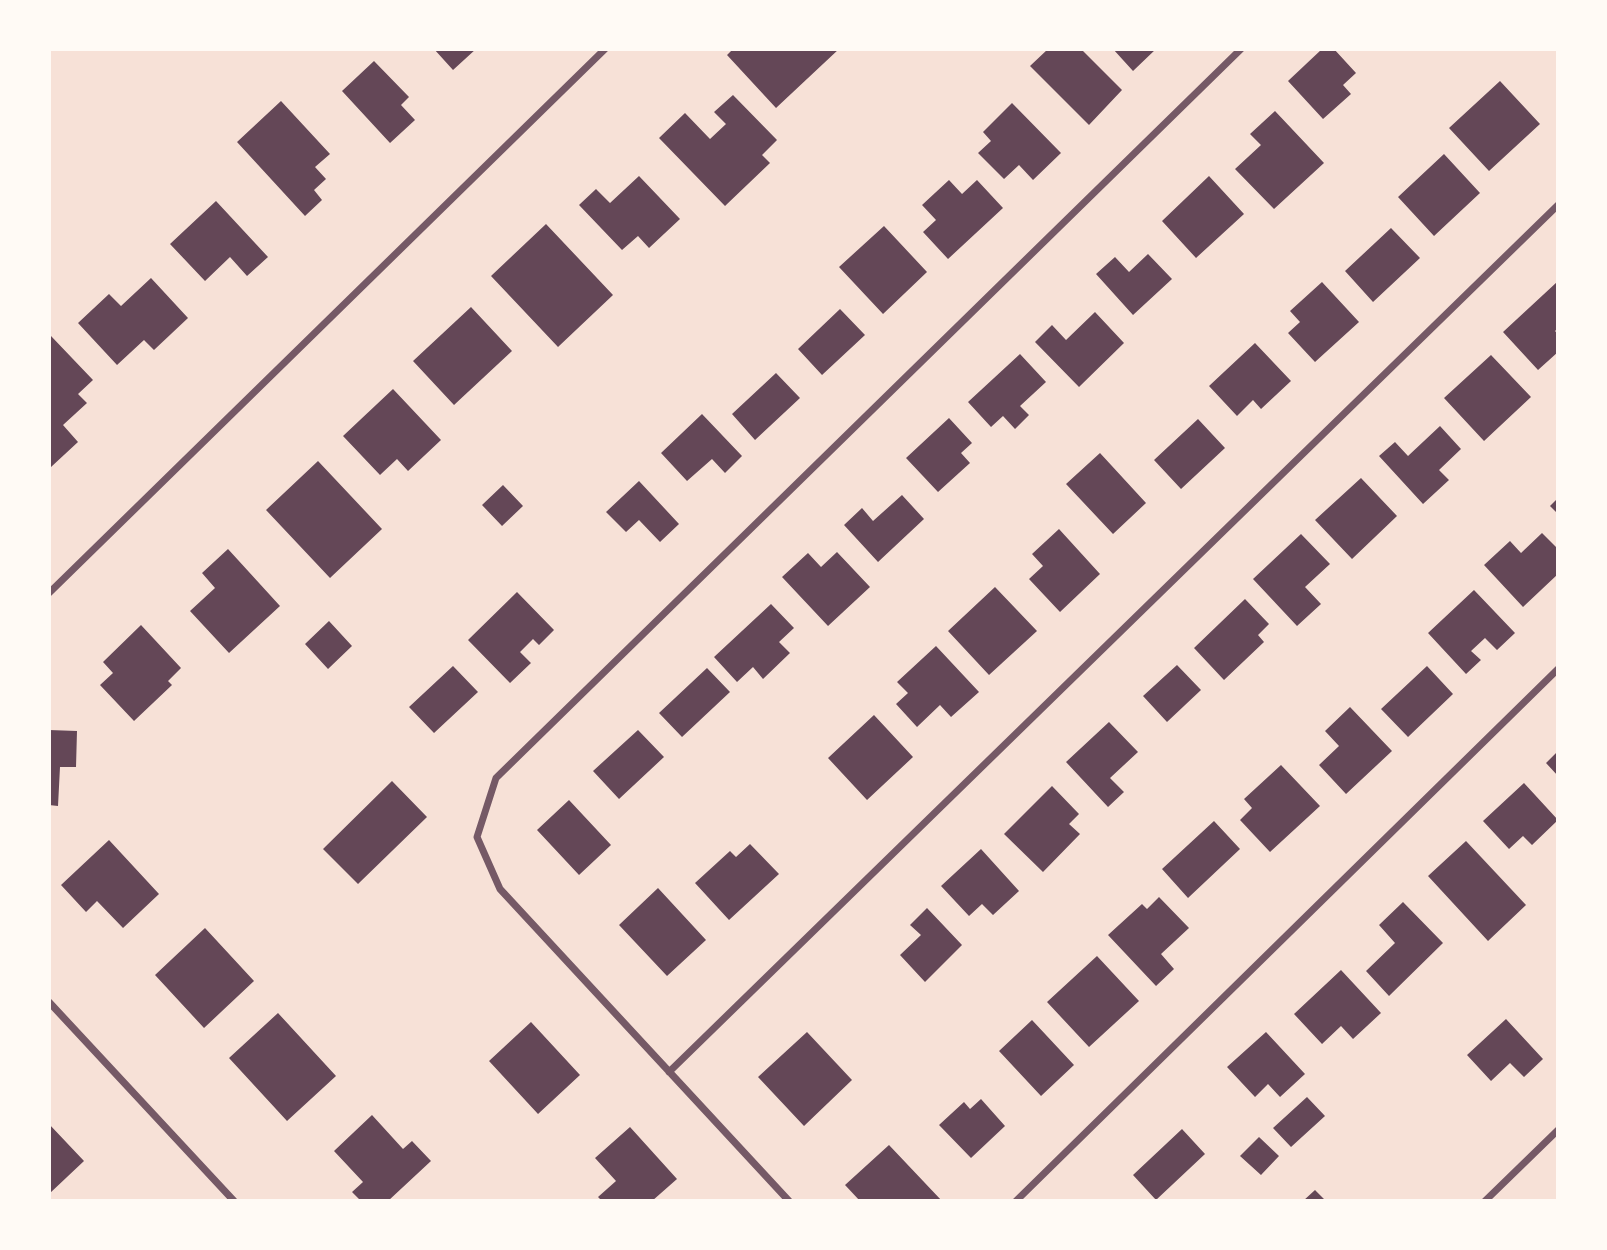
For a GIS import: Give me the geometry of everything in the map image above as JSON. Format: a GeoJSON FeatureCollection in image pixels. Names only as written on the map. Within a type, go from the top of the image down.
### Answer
{"type":"FeatureCollection","features":[{"type":"Feature","properties":{"kind":"street"},"geometry":{"type":"LineString","coordinates":[[49,593],[605,49]]}},
{"type":"Feature","properties":{"kind":"street"},"geometry":{"type":"LineString","coordinates":[[789,1201],[500,889],[477,838],[496,778],[1241,49]]}},
{"type":"Feature","properties":{"kind":"street"},"geometry":{"type":"LineString","coordinates":[[669,1072],[1558,205]]}},
{"type":"Feature","properties":{"kind":"street"},"geometry":{"type":"LineString","coordinates":[[1016,1201],[1558,669]]}},
{"type":"Feature","properties":{"kind":"street"},"geometry":{"type":"LineString","coordinates":[[49,1002],[234,1201]]}},
{"type":"Feature","properties":{"kind":"street"},"geometry":{"type":"LineString","coordinates":[[1485,1201],[1558,1130]]}},
{"type":"Feature","properties":{"kind":"building"},"geometry":{"type":"Polygon","coordinates":[[[434,49],[476,49],[453,70],[434,49]]]}},
{"type":"Feature","properties":{"kind":"building"},"geometry":{"type":"Polygon","coordinates":[[[733,49],[839,49],[776,108],[727,55],[733,49]]]}},
{"type":"Feature","properties":{"kind":"building"},"geometry":{"type":"Polygon","coordinates":[[[1048,49],[1081,49],[1122,90],[1089,125],[1030,66],[1048,49]]]}},
{"type":"Feature","properties":{"kind":"building"},"geometry":{"type":"Polygon","coordinates":[[[1113,49],[1156,49],[1133,71],[1113,49]]]}},
{"type":"Feature","properties":{"kind":"building"},"geometry":{"type":"Polygon","coordinates":[[[1322,49],[1334,49],[1356,73],[1343,85],[1351,94],[1323,119],[1288,81],[1322,49]]]}},
{"type":"Feature","properties":{"kind":"building"},"geometry":{"type":"Polygon","coordinates":[[[374,61],[409,97],[401,105],[415,120],[390,143],[342,91],[374,61]]]}},
{"type":"Feature","properties":{"kind":"building"},"geometry":{"type":"Polygon","coordinates":[[[1500,81],[1540,124],[1489,171],[1449,128],[1500,81]]]}},
{"type":"Feature","properties":{"kind":"building"},"geometry":{"type":"Polygon","coordinates":[[[733,95],[777,140],[762,155],[770,163],[725,206],[659,138],[685,113],[710,139],[726,124],[714,112],[733,95]]]}},
{"type":"Feature","properties":{"kind":"building"},"geometry":{"type":"Polygon","coordinates":[[[281,101],[330,154],[315,167],[326,179],[314,190],[322,200],[305,216],[237,142],[281,101]]]}},
{"type":"Feature","properties":{"kind":"building"},"geometry":{"type":"Polygon","coordinates":[[[1012,103],[1061,153],[1033,180],[1019,165],[1004,179],[978,153],[991,141],[983,132],[1012,103]]]}},
{"type":"Feature","properties":{"kind":"building"},"geometry":{"type":"Polygon","coordinates":[[[1275,111],[1324,163],[1274,209],[1235,169],[1261,145],[1250,134],[1275,111]]]}},
{"type":"Feature","properties":{"kind":"building"},"geometry":{"type":"Polygon","coordinates":[[[1444,154],[1480,193],[1434,236],[1398,197],[1444,154]]]}},
{"type":"Feature","properties":{"kind":"building"},"geometry":{"type":"Polygon","coordinates":[[[639,176],[680,219],[649,248],[638,236],[622,250],[579,205],[596,189],[610,203],[639,176]]]}},
{"type":"Feature","properties":{"kind":"building"},"geometry":{"type":"Polygon","coordinates":[[[1209,176],[1244,214],[1196,258],[1162,221],[1209,176]]]}},
{"type":"Feature","properties":{"kind":"building"},"geometry":{"type":"Polygon","coordinates":[[[949,180],[962,194],[977,180],[1003,208],[948,259],[923,232],[936,220],[922,205],[949,180]]]}},
{"type":"Feature","properties":{"kind":"building"},"geometry":{"type":"Polygon","coordinates":[[[216,201],[268,257],[247,276],[230,257],[205,281],[170,244],[216,201]]]}},
{"type":"Feature","properties":{"kind":"building"},"geometry":{"type":"Polygon","coordinates":[[[546,224],[613,295],[558,347],[491,276],[546,224]]]}},
{"type":"Feature","properties":{"kind":"building"},"geometry":{"type":"Polygon","coordinates":[[[884,226],[927,272],[883,314],[839,267],[884,226]]]}},
{"type":"Feature","properties":{"kind":"building"},"geometry":{"type":"Polygon","coordinates":[[[1391,228],[1420,258],[1373,302],[1345,271],[1391,228]]]}},
{"type":"Feature","properties":{"kind":"building"},"geometry":{"type":"Polygon","coordinates":[[[1148,254],[1172,279],[1133,315],[1096,274],[1115,257],[1129,272],[1148,254]]]}},
{"type":"Feature","properties":{"kind":"building"},"geometry":{"type":"Polygon","coordinates":[[[151,278],[188,318],[154,350],[144,340],[117,365],[78,323],[109,294],[121,306],[151,278]]]}},
{"type":"Feature","properties":{"kind":"building"},"geometry":{"type":"Polygon","coordinates":[[[1322,282],[1359,322],[1315,362],[1288,333],[1300,322],[1290,311],[1322,282]]]}},
{"type":"Feature","properties":{"kind":"building"},"geometry":{"type":"Polygon","coordinates":[[[1557,282],[1558,328],[1555,331],[1558,334],[1558,352],[1538,370],[1503,332],[1557,282]]]}},
{"type":"Feature","properties":{"kind":"building"},"geometry":{"type":"Polygon","coordinates":[[[471,307],[512,351],[454,405],[413,361],[471,307]]]}},
{"type":"Feature","properties":{"kind":"building"},"geometry":{"type":"Polygon","coordinates":[[[840,309],[865,335],[822,375],[798,349],[840,309]]]}},
{"type":"Feature","properties":{"kind":"building"},"geometry":{"type":"Polygon","coordinates":[[[1095,312],[1124,343],[1079,387],[1035,342],[1052,325],[1066,340],[1095,312]]]}},
{"type":"Feature","properties":{"kind":"building"},"geometry":{"type":"Polygon","coordinates":[[[51,336],[93,380],[78,394],[87,403],[63,425],[78,442],[51,467],[49,338],[51,336]]]}},
{"type":"Feature","properties":{"kind":"building"},"geometry":{"type":"Polygon","coordinates":[[[1255,343],[1291,381],[1261,409],[1253,400],[1237,416],[1209,386],[1255,343]]]}},
{"type":"Feature","properties":{"kind":"building"},"geometry":{"type":"Polygon","coordinates":[[[1020,354],[1046,382],[1020,406],[1029,415],[1015,429],[1003,416],[991,427],[968,402],[1020,354]]]}},
{"type":"Feature","properties":{"kind":"building"},"geometry":{"type":"Polygon","coordinates":[[[1491,355],[1531,397],[1484,441],[1444,398],[1491,355]]]}},
{"type":"Feature","properties":{"kind":"building"},"geometry":{"type":"Polygon","coordinates":[[[776,373],[800,398],[755,440],[732,414],[776,373]]]}},
{"type":"Feature","properties":{"kind":"building"},"geometry":{"type":"Polygon","coordinates":[[[393,389],[441,440],[408,471],[397,459],[380,475],[343,436],[393,389]]]}},
{"type":"Feature","properties":{"kind":"building"},"geometry":{"type":"Polygon","coordinates":[[[702,414],[742,456],[725,473],[712,459],[687,481],[661,453],[702,414]]]}},
{"type":"Feature","properties":{"kind":"building"},"geometry":{"type":"Polygon","coordinates":[[[949,418],[972,443],[961,453],[970,463],[938,492],[906,458],[949,418]]]}},
{"type":"Feature","properties":{"kind":"building"},"geometry":{"type":"Polygon","coordinates":[[[1198,419],[1225,448],[1181,489],[1154,460],[1198,419]]]}},
{"type":"Feature","properties":{"kind":"building"},"geometry":{"type":"Polygon","coordinates":[[[1440,426],[1461,449],[1439,470],[1449,480],[1423,504],[1379,456],[1395,442],[1408,456],[1440,426]]]}},
{"type":"Feature","properties":{"kind":"building"},"geometry":{"type":"Polygon","coordinates":[[[1100,453],[1146,503],[1113,534],[1066,484],[1100,453]]]}},
{"type":"Feature","properties":{"kind":"building"},"geometry":{"type":"Polygon","coordinates":[[[318,461],[382,529],[330,578],[266,510],[318,461]]]}},
{"type":"Feature","properties":{"kind":"building"},"geometry":{"type":"Polygon","coordinates":[[[1361,478],[1397,516],[1352,559],[1315,520],[1361,478]]]}},
{"type":"Feature","properties":{"kind":"building"},"geometry":{"type":"Polygon","coordinates":[[[639,481],[679,524],[660,542],[639,520],[626,532],[606,512],[639,481]]]}},
{"type":"Feature","properties":{"kind":"building"},"geometry":{"type":"Polygon","coordinates":[[[503,485],[523,506],[502,526],[482,505],[503,485]]]}},
{"type":"Feature","properties":{"kind":"building"},"geometry":{"type":"Polygon","coordinates":[[[902,495],[924,519],[878,562],[844,525],[862,508],[873,521],[902,495]]]}},
{"type":"Feature","properties":{"kind":"building"},"geometry":{"type":"Polygon","coordinates":[[[1558,498],[1558,514],[1550,506],[1558,498]]]}},
{"type":"Feature","properties":{"kind":"building"},"geometry":{"type":"Polygon","coordinates":[[[1059,529],[1100,574],[1060,612],[1029,579],[1043,566],[1032,554],[1059,529]]]}},
{"type":"Feature","properties":{"kind":"building"},"geometry":{"type":"Polygon","coordinates":[[[1542,533],[1558,549],[1558,574],[1523,607],[1484,565],[1510,541],[1521,553],[1542,533]]]}},
{"type":"Feature","properties":{"kind":"building"},"geometry":{"type":"Polygon","coordinates":[[[1301,534],[1330,564],[1305,587],[1321,604],[1297,626],[1253,579],[1301,534]]]}},
{"type":"Feature","properties":{"kind":"building"},"geometry":{"type":"Polygon","coordinates":[[[228,549],[280,606],[229,653],[190,611],[215,588],[202,573],[228,549]]]}},
{"type":"Feature","properties":{"kind":"building"},"geometry":{"type":"Polygon","coordinates":[[[837,552],[870,587],[828,626],[782,577],[808,553],[821,567],[837,552]]]}},
{"type":"Feature","properties":{"kind":"building"},"geometry":{"type":"Polygon","coordinates":[[[995,587],[1037,631],[989,675],[948,631],[995,587]]]}},
{"type":"Feature","properties":{"kind":"building"},"geometry":{"type":"Polygon","coordinates":[[[1474,590],[1515,633],[1497,650],[1485,638],[1471,651],[1481,660],[1466,674],[1428,633],[1474,590]]]}},
{"type":"Feature","properties":{"kind":"building"},"geometry":{"type":"Polygon","coordinates":[[[517,592],[554,630],[539,645],[533,639],[520,652],[531,663],[510,683],[468,640],[517,592]]]}},
{"type":"Feature","properties":{"kind":"building"},"geometry":{"type":"Polygon","coordinates":[[[1245,599],[1269,624],[1258,635],[1264,642],[1224,680],[1194,648],[1245,599]]]}},
{"type":"Feature","properties":{"kind":"building"},"geometry":{"type":"Polygon","coordinates":[[[771,604],[794,628],[779,642],[790,653],[763,679],[753,667],[737,682],[714,657],[771,604]]]}},
{"type":"Feature","properties":{"kind":"building"},"geometry":{"type":"Polygon","coordinates":[[[329,621],[352,646],[328,669],[305,644],[329,621]]]}},
{"type":"Feature","properties":{"kind":"building"},"geometry":{"type":"Polygon","coordinates":[[[141,625],[181,668],[168,681],[172,685],[134,721],[100,685],[113,673],[103,662],[141,625]]]}},
{"type":"Feature","properties":{"kind":"building"},"geometry":{"type":"Polygon","coordinates":[[[936,646],[979,692],[951,717],[940,705],[917,727],[896,704],[908,693],[897,682],[936,646]]]}},
{"type":"Feature","properties":{"kind":"building"},"geometry":{"type":"Polygon","coordinates":[[[1177,665],[1201,690],[1167,722],[1143,696],[1177,665]]]}},
{"type":"Feature","properties":{"kind":"building"},"geometry":{"type":"Polygon","coordinates":[[[453,666],[478,692],[434,733],[409,707],[453,666]]]}},
{"type":"Feature","properties":{"kind":"building"},"geometry":{"type":"Polygon","coordinates":[[[1427,666],[1453,694],[1408,737],[1381,709],[1427,666]]]}},
{"type":"Feature","properties":{"kind":"building"},"geometry":{"type":"Polygon","coordinates":[[[707,668],[730,692],[682,737],[659,713],[707,668]]]}},
{"type":"Feature","properties":{"kind":"building"},"geometry":{"type":"Polygon","coordinates":[[[1350,707],[1392,751],[1346,794],[1319,765],[1339,746],[1325,731],[1350,707]]]}},
{"type":"Feature","properties":{"kind":"building"},"geometry":{"type":"Polygon","coordinates":[[[874,715],[913,757],[867,800],[828,758],[874,715]]]}},
{"type":"Feature","properties":{"kind":"building"},"geometry":{"type":"Polygon","coordinates":[[[1109,722],[1138,752],[1110,778],[1124,792],[1108,807],[1066,762],[1109,722]]]}},
{"type":"Feature","properties":{"kind":"building"},"geometry":{"type":"Polygon","coordinates":[[[49,730],[77,731],[76,767],[60,767],[58,806],[49,805],[49,730]]]}},
{"type":"Feature","properties":{"kind":"building"},"geometry":{"type":"Polygon","coordinates":[[[638,730],[664,757],[619,799],[593,771],[638,730]]]}},
{"type":"Feature","properties":{"kind":"building"},"geometry":{"type":"Polygon","coordinates":[[[1558,751],[1558,776],[1546,763],[1558,751]]]}},
{"type":"Feature","properties":{"kind":"building"},"geometry":{"type":"Polygon","coordinates":[[[1281,765],[1320,806],[1270,852],[1240,820],[1252,808],[1244,799],[1281,765]]]}},
{"type":"Feature","properties":{"kind":"building"},"geometry":{"type":"Polygon","coordinates":[[[392,781],[427,817],[358,884],[323,849],[392,781]]]}},
{"type":"Feature","properties":{"kind":"building"},"geometry":{"type":"Polygon","coordinates":[[[1524,783],[1558,820],[1532,845],[1523,836],[1509,849],[1483,821],[1524,783]]]}},
{"type":"Feature","properties":{"kind":"building"},"geometry":{"type":"Polygon","coordinates":[[[1052,786],[1079,814],[1069,824],[1080,834],[1043,872],[1004,834],[1052,786]]]}},
{"type":"Feature","properties":{"kind":"building"},"geometry":{"type":"Polygon","coordinates":[[[569,800],[611,845],[579,875],[537,830],[569,800]]]}},
{"type":"Feature","properties":{"kind":"building"},"geometry":{"type":"Polygon","coordinates":[[[1214,821],[1240,849],[1188,898],[1162,869],[1214,821]]]}},
{"type":"Feature","properties":{"kind":"building"},"geometry":{"type":"Polygon","coordinates":[[[109,840],[159,894],[123,928],[97,901],[86,912],[61,885],[109,840]]]}},
{"type":"Feature","properties":{"kind":"building"},"geometry":{"type":"Polygon","coordinates":[[[1466,841],[1526,905],[1488,941],[1428,876],[1466,841]]]}},
{"type":"Feature","properties":{"kind":"building"},"geometry":{"type":"Polygon","coordinates":[[[750,844],[779,874],[729,920],[695,883],[730,851],[736,857],[750,844]]]}},
{"type":"Feature","properties":{"kind":"building"},"geometry":{"type":"Polygon","coordinates":[[[981,849],[1019,891],[993,915],[982,904],[969,916],[941,886],[981,849]]]}},
{"type":"Feature","properties":{"kind":"building"},"geometry":{"type":"Polygon","coordinates":[[[658,888],[706,940],[667,976],[619,925],[658,888]]]}},
{"type":"Feature","properties":{"kind":"building"},"geometry":{"type":"Polygon","coordinates":[[[1159,897],[1189,928],[1161,954],[1174,969],[1156,986],[1108,935],[1142,904],[1147,909],[1159,897]]]}},
{"type":"Feature","properties":{"kind":"building"},"geometry":{"type":"Polygon","coordinates":[[[1403,902],[1443,943],[1389,996],[1366,971],[1395,943],[1379,925],[1403,902]]]}},
{"type":"Feature","properties":{"kind":"building"},"geometry":{"type":"Polygon","coordinates":[[[927,908],[962,945],[925,982],[900,955],[921,935],[910,925],[927,908]]]}},
{"type":"Feature","properties":{"kind":"building"},"geometry":{"type":"Polygon","coordinates":[[[205,928],[254,981],[204,1028],[155,975],[205,928]]]}},
{"type":"Feature","properties":{"kind":"building"},"geometry":{"type":"Polygon","coordinates":[[[1097,956],[1139,1001],[1089,1047],[1047,1002],[1097,956]]]}},
{"type":"Feature","properties":{"kind":"building"},"geometry":{"type":"Polygon","coordinates":[[[1341,970],[1381,1013],[1353,1039],[1341,1026],[1322,1044],[1294,1014],[1341,970]]]}},
{"type":"Feature","properties":{"kind":"building"},"geometry":{"type":"Polygon","coordinates":[[[278,1013],[336,1076],[287,1121],[229,1058],[278,1013]]]}},
{"type":"Feature","properties":{"kind":"building"},"geometry":{"type":"Polygon","coordinates":[[[1506,1019],[1543,1059],[1524,1077],[1510,1063],[1491,1081],[1467,1055],[1506,1019]]]}},
{"type":"Feature","properties":{"kind":"building"},"geometry":{"type":"Polygon","coordinates":[[[1032,1020],[1074,1065],[1041,1096],[999,1051],[1032,1020]]]}},
{"type":"Feature","properties":{"kind":"building"},"geometry":{"type":"Polygon","coordinates":[[[531,1022],[580,1075],[538,1114],[489,1061],[531,1022]]]}},
{"type":"Feature","properties":{"kind":"building"},"geometry":{"type":"Polygon","coordinates":[[[807,1032],[852,1080],[804,1126],[758,1077],[807,1032]]]}},
{"type":"Feature","properties":{"kind":"building"},"geometry":{"type":"Polygon","coordinates":[[[1266,1032],[1305,1074],[1280,1097],[1268,1084],[1255,1097],[1227,1067],[1266,1032]]]}},
{"type":"Feature","properties":{"kind":"building"},"geometry":{"type":"Polygon","coordinates":[[[1307,1097],[1325,1116],[1291,1147],[1273,1128],[1307,1097]]]}},
{"type":"Feature","properties":{"kind":"building"},"geometry":{"type":"Polygon","coordinates":[[[981,1099],[1005,1126],[971,1158],[939,1125],[964,1102],[970,1109],[981,1099]]]}},
{"type":"Feature","properties":{"kind":"building"},"geometry":{"type":"Polygon","coordinates":[[[372,1115],[403,1149],[412,1141],[431,1161],[388,1201],[361,1201],[352,1192],[363,1182],[334,1151],[372,1115]]]}},
{"type":"Feature","properties":{"kind":"building"},"geometry":{"type":"Polygon","coordinates":[[[49,1124],[84,1161],[49,1194],[49,1124]]]}},
{"type":"Feature","properties":{"kind":"building"},"geometry":{"type":"Polygon","coordinates":[[[630,1127],[677,1179],[652,1201],[602,1201],[598,1197],[616,1181],[595,1158],[630,1127]]]}},
{"type":"Feature","properties":{"kind":"building"},"geometry":{"type":"Polygon","coordinates":[[[1182,1129],[1205,1154],[1156,1200],[1133,1175],[1182,1129]]]}},
{"type":"Feature","properties":{"kind":"building"},"geometry":{"type":"Polygon","coordinates":[[[1259,1137],[1279,1156],[1261,1175],[1240,1156],[1259,1137]]]}},
{"type":"Feature","properties":{"kind":"building"},"geometry":{"type":"Polygon","coordinates":[[[889,1145],[942,1201],[860,1201],[845,1185],[889,1145]]]}},
{"type":"Feature","properties":{"kind":"building"},"geometry":{"type":"Polygon","coordinates":[[[1315,1190],[1326,1201],[1303,1201],[1315,1190]]]}}]}
